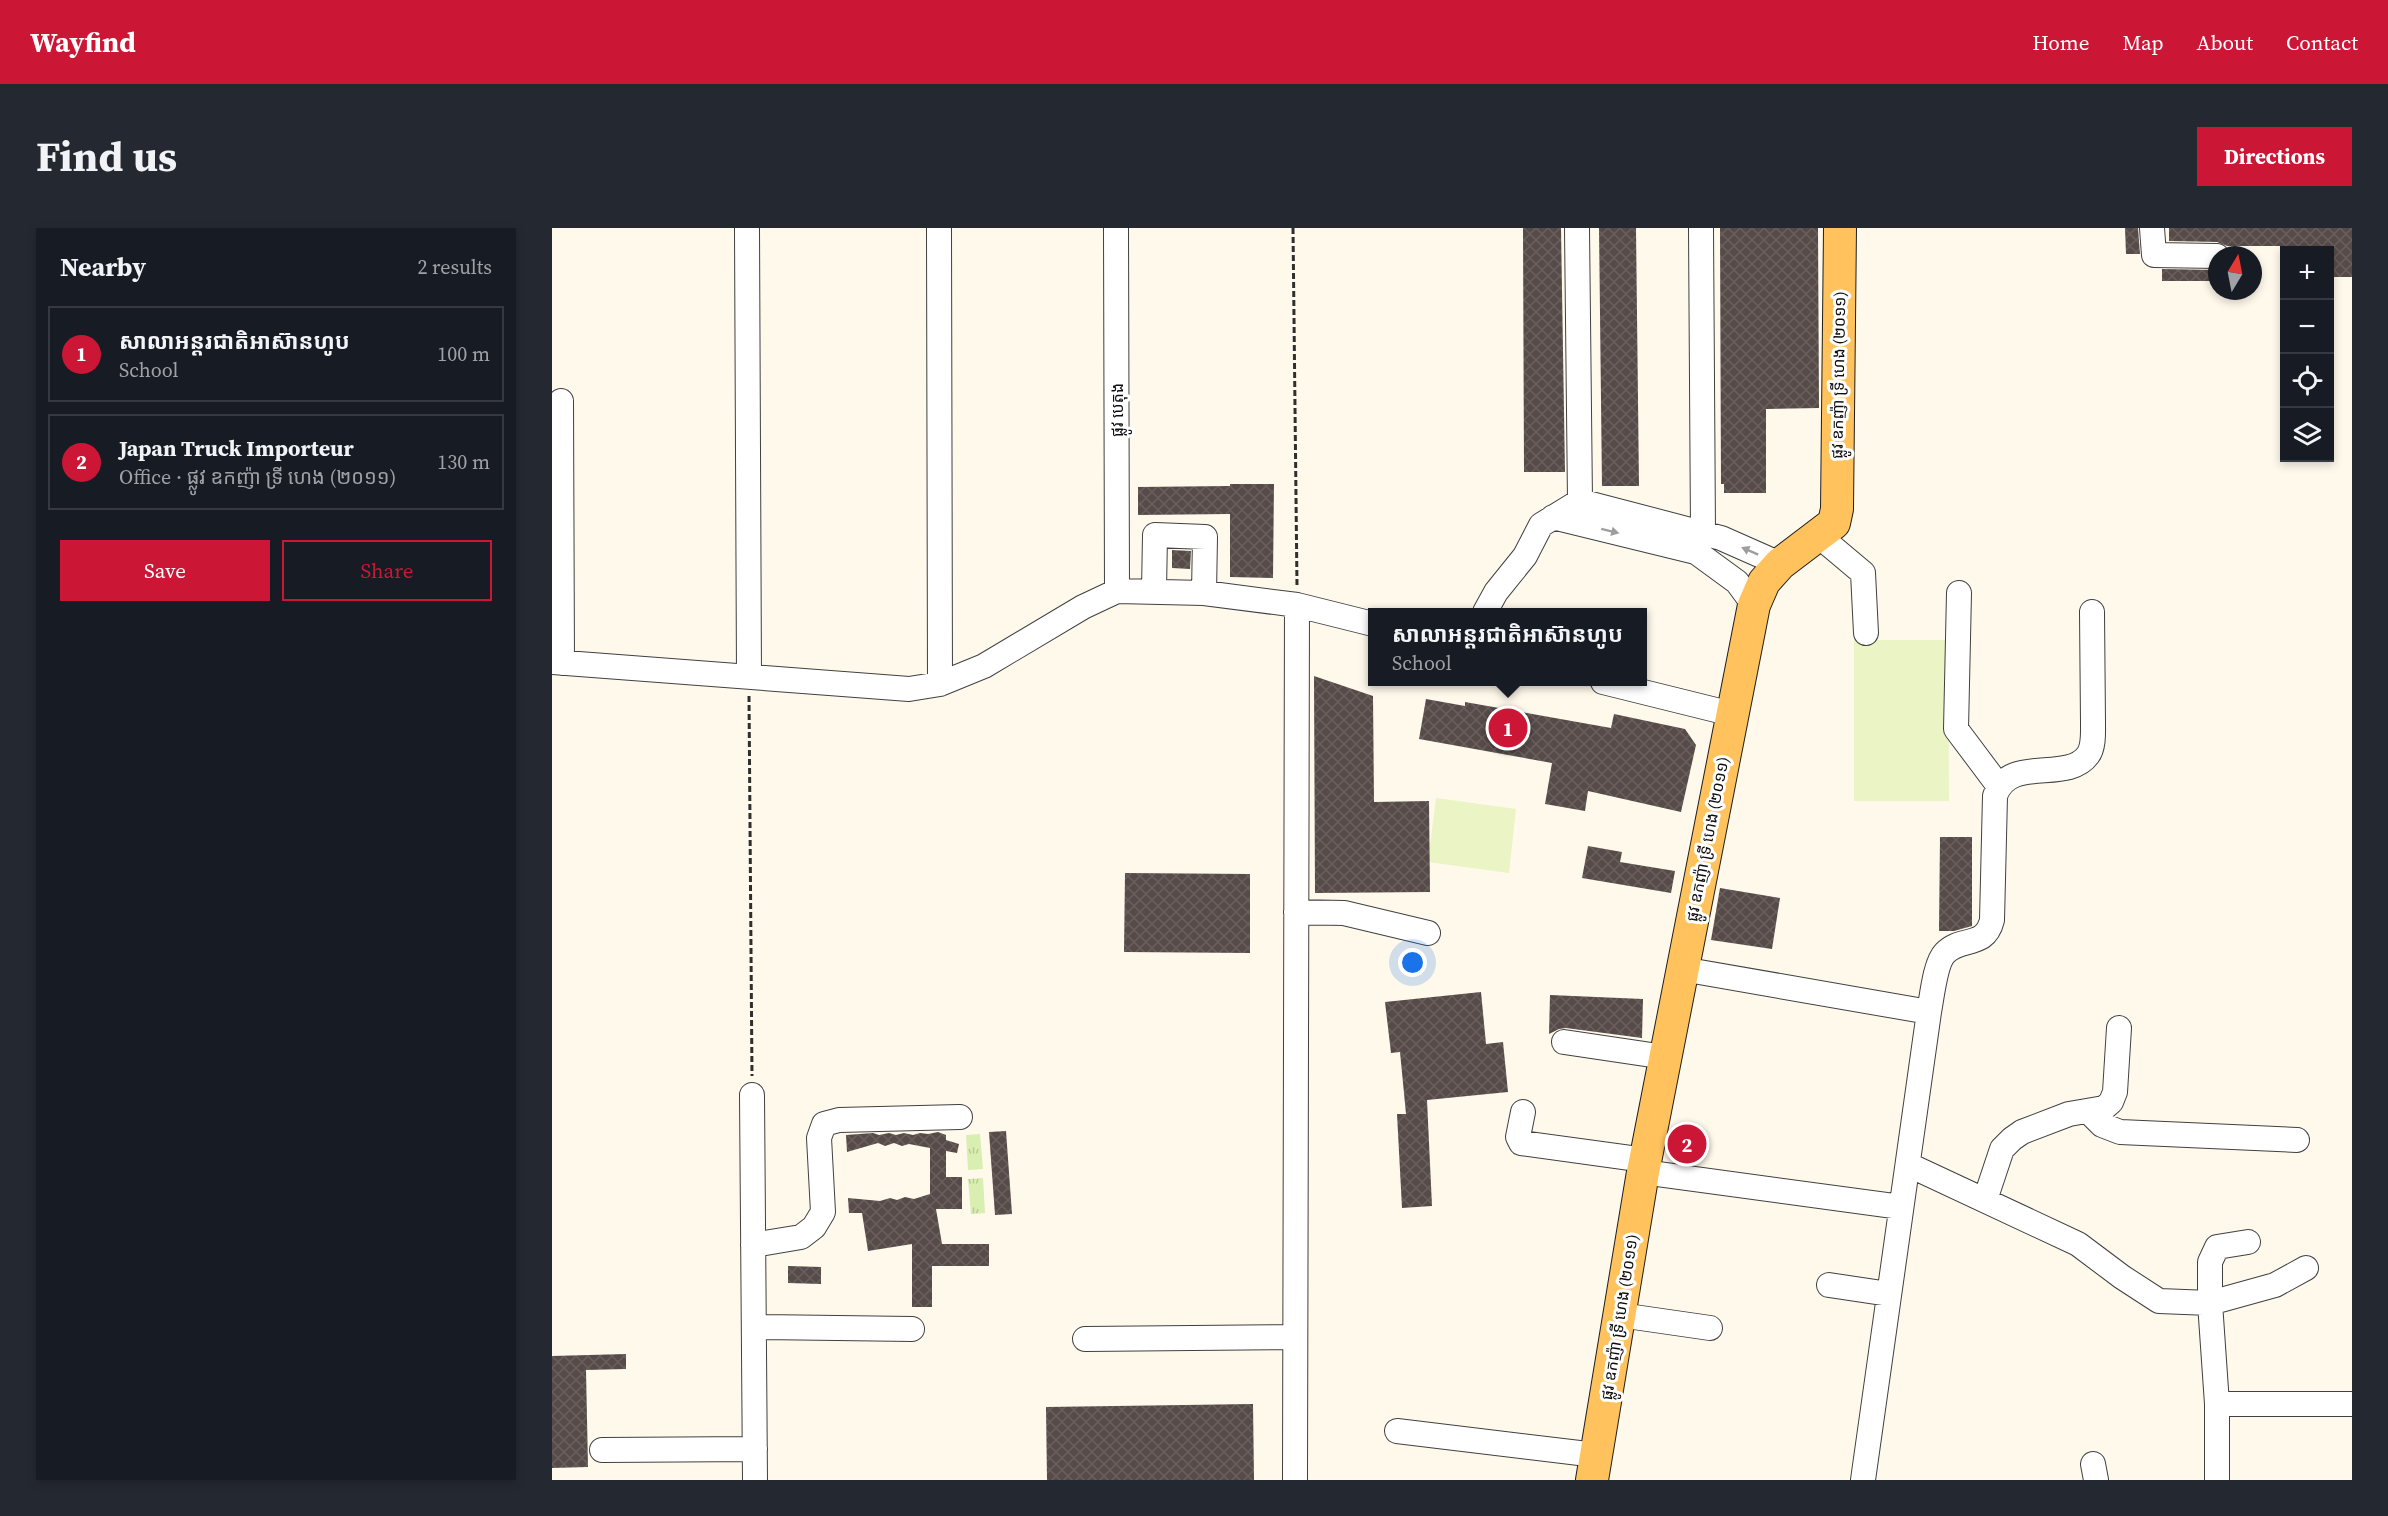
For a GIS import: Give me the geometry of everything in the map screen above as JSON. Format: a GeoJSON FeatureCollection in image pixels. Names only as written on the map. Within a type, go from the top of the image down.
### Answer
{"type":"FeatureCollection","features":[{"type":"Feature","properties":{"kind":"main road","name":"ផ្លូវ ឧកញ៉ា ទ្រី ហេង (២០១១)"},"geometry":{"type":"LineString","coordinates":[[1594,1468],[1644,1166],[1754,605],[1764,582],[1780,564],[1834,523],[1837,509],[1840,228]]}},
{"type":"Feature","properties":{"kind":"street"},"geometry":{"type":"LineString","coordinates":[[747,228],[749,676]]}},
{"type":"Feature","properties":{"kind":"street"},"geometry":{"type":"LineString","coordinates":[[939,228],[940,684]]}},
{"type":"Feature","properties":{"kind":"street","name":"ផ្លូវ បេតុង"},"geometry":{"type":"LineString","coordinates":[[1116,228],[1117,591]]}},
{"type":"Feature","properties":{"kind":"street"},"geometry":{"type":"LineString","coordinates":[[1577,228],[1580,501]]}},
{"type":"Feature","properties":{"kind":"street"},"geometry":{"type":"LineString","coordinates":[[1700,543],[1701,228]]}},
{"type":"Feature","properties":{"kind":"street"},"geometry":{"type":"LineString","coordinates":[[2152,228],[2154,255],[2208,256]]}},
{"type":"Feature","properties":{"kind":"street"},"geometry":{"type":"LineString","coordinates":[[561,401],[557,662],[909,689],[940,684],[984,666],[1083,607],[1117,591],[1154,590],[1204,593],[1297,605],[1368,623]]}},
{"type":"Feature","properties":{"kind":"street"},"geometry":{"type":"LineString","coordinates":[[1487,608],[1496,592],[1525,556],[1541,525],[1580,501],[1700,543],[1737,582],[1754,605]]}},
{"type":"Feature","properties":{"kind":"street"},"geometry":{"type":"LineString","coordinates":[[1553,517],[1700,543],[1721,538],[1780,564]]}},
{"type":"Feature","properties":{"kind":"street"},"geometry":{"type":"LineString","coordinates":[[1154,590],[1155,535],[1205,537],[1204,593]]}},
{"type":"Feature","properties":{"kind":"street"},"geometry":{"type":"LineString","coordinates":[[1818,536],[1863,573],[1866,633]]}},
{"type":"Feature","properties":{"kind":"street"},"geometry":{"type":"LineString","coordinates":[[1117,558],[1155,558]]}},
{"type":"Feature","properties":{"kind":"street"},"geometry":{"type":"LineString","coordinates":[[1959,593],[1956,729],[1998,785]]}},
{"type":"Feature","properties":{"kind":"street"},"geometry":{"type":"LineString","coordinates":[[1295,1480],[1297,605]]}},
{"type":"Feature","properties":{"kind":"street"},"geometry":{"type":"LineString","coordinates":[[1863,1480],[1929,1012],[1938,966],[1944,954],[1952,948],[1983,937],[1990,930],[1995,796],[1998,785],[2004,778],[2020,773],[2061,768],[2078,762],[2088,755],[2093,731],[2092,612]]}},
{"type":"Feature","properties":{"kind":"street"},"geometry":{"type":"LineString","coordinates":[[1622,686],[1731,714]]}},
{"type":"Feature","properties":{"kind":"street"},"geometry":{"type":"LineString","coordinates":[[1296,912],[1344,913],[1428,933]]}},
{"type":"Feature","properties":{"kind":"street"},"geometry":{"type":"LineString","coordinates":[[1682,969],[1929,1012]]}},
{"type":"Feature","properties":{"kind":"street"},"geometry":{"type":"LineString","coordinates":[[1984,1200],[2002,1149],[2012,1139],[2022,1132],[2069,1114],[2104,1108],[2111,1102],[2115,1092],[2119,1028]]}},
{"type":"Feature","properties":{"kind":"street"},"geometry":{"type":"LineString","coordinates":[[1564,1042],[1665,1057]]}},
{"type":"Feature","properties":{"kind":"street"},"geometry":{"type":"LineString","coordinates":[[752,1095],[755,1480]]}},
{"type":"Feature","properties":{"kind":"street"},"geometry":{"type":"LineString","coordinates":[[1523,1112],[1518,1137],[1521,1143],[1644,1166],[1901,1207]]}},
{"type":"Feature","properties":{"kind":"street"},"geometry":{"type":"LineString","coordinates":[[2089,1112],[2102,1125],[2120,1132],[2297,1140]]}},
{"type":"Feature","properties":{"kind":"street"},"geometry":{"type":"LineString","coordinates":[[753,1245],[801,1237],[814,1227],[823,1212],[819,1138],[824,1124],[838,1120],[960,1117]]}},
{"type":"Feature","properties":{"kind":"street"},"geometry":{"type":"LineString","coordinates":[[1909,1165],[2078,1244],[2159,1301],[2210,1303],[2275,1285],[2306,1268]]}},
{"type":"Feature","properties":{"kind":"street"},"geometry":{"type":"LineString","coordinates":[[2217,1480],[2217,1404],[2210,1303],[2210,1262],[2217,1246],[2248,1242]]}},
{"type":"Feature","properties":{"kind":"street"},"geometry":{"type":"LineString","coordinates":[[1829,1285],[1889,1294]]}},
{"type":"Feature","properties":{"kind":"street"},"geometry":{"type":"LineString","coordinates":[[1620,1315],[1710,1328]]}},
{"type":"Feature","properties":{"kind":"street"},"geometry":{"type":"LineString","coordinates":[[754,1327],[912,1329]]}},
{"type":"Feature","properties":{"kind":"street"},"geometry":{"type":"LineString","coordinates":[[1085,1339],[1295,1337]]}},
{"type":"Feature","properties":{"kind":"street"},"geometry":{"type":"LineString","coordinates":[[2217,1404],[2352,1404]]}},
{"type":"Feature","properties":{"kind":"street"},"geometry":{"type":"LineString","coordinates":[[1397,1431],[1594,1468]]}},
{"type":"Feature","properties":{"kind":"street"},"geometry":{"type":"LineString","coordinates":[[602,1450],[755,1449]]}},
{"type":"Feature","properties":{"kind":"path"},"geometry":{"type":"LineString","coordinates":[[1293,228],[1297,605]]}},
{"type":"Feature","properties":{"kind":"path"},"geometry":{"type":"LineString","coordinates":[[749,676],[752,1095]]}},
{"type":"Feature","properties":{"kind":"green space"},"geometry":{"type":"Polygon","coordinates":[[[1854,640],[1948,640],[1949,801],[1854,801],[1854,640]]]}},
{"type":"Feature","properties":{"kind":"green space"},"geometry":{"type":"Polygon","coordinates":[[[1436,798],[1516,809],[1509,873],[1428,862],[1436,798]]]}},
{"type":"Feature","properties":{"kind":"green space"},"geometry":{"type":"Polygon","coordinates":[[[980,1134],[983,1169],[968,1170],[966,1135],[980,1134]]]}},
{"type":"Feature","properties":{"kind":"green space"},"geometry":{"type":"Polygon","coordinates":[[[983,1178],[985,1213],[971,1214],[968,1179],[983,1178]]]}},
{"type":"Feature","properties":{"kind":"building"},"geometry":{"type":"Polygon","coordinates":[[[1523,228],[1561,228],[1565,472],[1524,472],[1523,228]]]}},
{"type":"Feature","properties":{"kind":"building"},"geometry":{"type":"Polygon","coordinates":[[[1599,228],[1636,228],[1639,486],[1602,486],[1599,228]]]}},
{"type":"Feature","properties":{"kind":"building"},"geometry":{"type":"Polygon","coordinates":[[[1720,228],[1818,228],[1819,408],[1766,409],[1766,493],[1724,493],[1724,484],[1721,484],[1720,228]]]}},
{"type":"Feature","properties":{"kind":"building"},"geometry":{"type":"Polygon","coordinates":[[[2125,228],[2138,228],[2140,254],[2126,254],[2125,228]]]}},
{"type":"Feature","properties":{"kind":"building"},"geometry":{"type":"Polygon","coordinates":[[[2169,228],[2352,228],[2352,277],[2334,277],[2334,246],[2227,246],[2217,242],[2169,241],[2169,228]]]}},
{"type":"Feature","properties":{"kind":"building"},"geometry":{"type":"Polygon","coordinates":[[[2162,269],[2208,270],[2208,281],[2162,281],[2162,269]]]}},
{"type":"Feature","properties":{"kind":"building"},"geometry":{"type":"Polygon","coordinates":[[[1230,484],[1274,484],[1273,578],[1230,577],[1230,514],[1138,515],[1138,487],[1230,486],[1230,484]]]}},
{"type":"Feature","properties":{"kind":"building"},"geometry":{"type":"Polygon","coordinates":[[[1172,550],[1191,551],[1190,569],[1172,568],[1172,550]]]}},
{"type":"Feature","properties":{"kind":"building"},"geometry":{"type":"Polygon","coordinates":[[[1314,676],[1373,696],[1374,802],[1429,801],[1430,892],[1315,893],[1314,676]]]}},
{"type":"Feature","properties":{"kind":"building"},"geometry":{"type":"Polygon","coordinates":[[[1426,699],[1465,706],[1465,702],[1611,728],[1614,714],[1685,729],[1696,745],[1681,812],[1588,791],[1585,811],[1545,804],[1552,763],[1419,739],[1426,699]]]}},
{"type":"Feature","properties":{"kind":"building"},"geometry":{"type":"Polygon","coordinates":[[[1940,837],[1972,837],[1972,926],[1954,931],[1939,931],[1940,837]]]}},
{"type":"Feature","properties":{"kind":"building"},"geometry":{"type":"Polygon","coordinates":[[[1588,846],[1622,852],[1620,862],[1675,871],[1671,893],[1582,878],[1588,846]]]}},
{"type":"Feature","properties":{"kind":"building"},"geometry":{"type":"Polygon","coordinates":[[[1125,873],[1250,874],[1250,953],[1124,952],[1125,873]]]}},
{"type":"Feature","properties":{"kind":"building"},"geometry":{"type":"Polygon","coordinates":[[[1720,888],[1780,898],[1772,949],[1711,940],[1720,888]]]}},
{"type":"Feature","properties":{"kind":"building"},"geometry":{"type":"Polygon","coordinates":[[[1481,992],[1486,1044],[1503,1042],[1508,1092],[1427,1100],[1432,1206],[1402,1208],[1397,1114],[1406,1114],[1400,1052],[1391,1053],[1385,1002],[1481,992]]]}},
{"type":"Feature","properties":{"kind":"building"},"geometry":{"type":"Polygon","coordinates":[[[1550,995],[1643,999],[1642,1038],[1566,1028],[1549,1034],[1550,995]]]}},
{"type":"Feature","properties":{"kind":"building"},"geometry":{"type":"Polygon","coordinates":[[[1006,1131],[1012,1214],[995,1215],[989,1132],[1006,1131]]]}},
{"type":"Feature","properties":{"kind":"building"},"geometry":{"type":"Polygon","coordinates":[[[938,1132],[946,1135],[946,1140],[959,1144],[957,1153],[946,1151],[946,1177],[962,1177],[962,1209],[936,1209],[942,1244],[989,1244],[989,1266],[932,1266],[932,1307],[912,1307],[912,1244],[868,1251],[862,1213],[849,1213],[848,1198],[880,1201],[905,1197],[914,1199],[930,1194],[930,1148],[909,1144],[902,1146],[894,1143],[885,1146],[878,1143],[847,1152],[846,1135],[904,1133],[913,1135],[938,1132]]]}},
{"type":"Feature","properties":{"kind":"building"},"geometry":{"type":"Polygon","coordinates":[[[788,1266],[821,1267],[821,1284],[788,1283],[788,1266]]]}},
{"type":"Feature","properties":{"kind":"building"},"geometry":{"type":"Polygon","coordinates":[[[626,1354],[626,1369],[586,1370],[588,1467],[552,1468],[552,1356],[626,1354]]]}},
{"type":"Feature","properties":{"kind":"building"},"geometry":{"type":"Polygon","coordinates":[[[1253,1404],[1254,1480],[1047,1480],[1046,1407],[1253,1404]]]}},
{"type":"Feature","properties":{"kind":"place","name":"សាលាអន្ដរជាតិអាស៊ានហូប"},"geometry":{"type":"Point","coordinates":[1508,728]}},
{"type":"Feature","properties":{"kind":"place","name":"Japan Truck Importeur"},"geometry":{"type":"Point","coordinates":[1687,1144]}}]}
